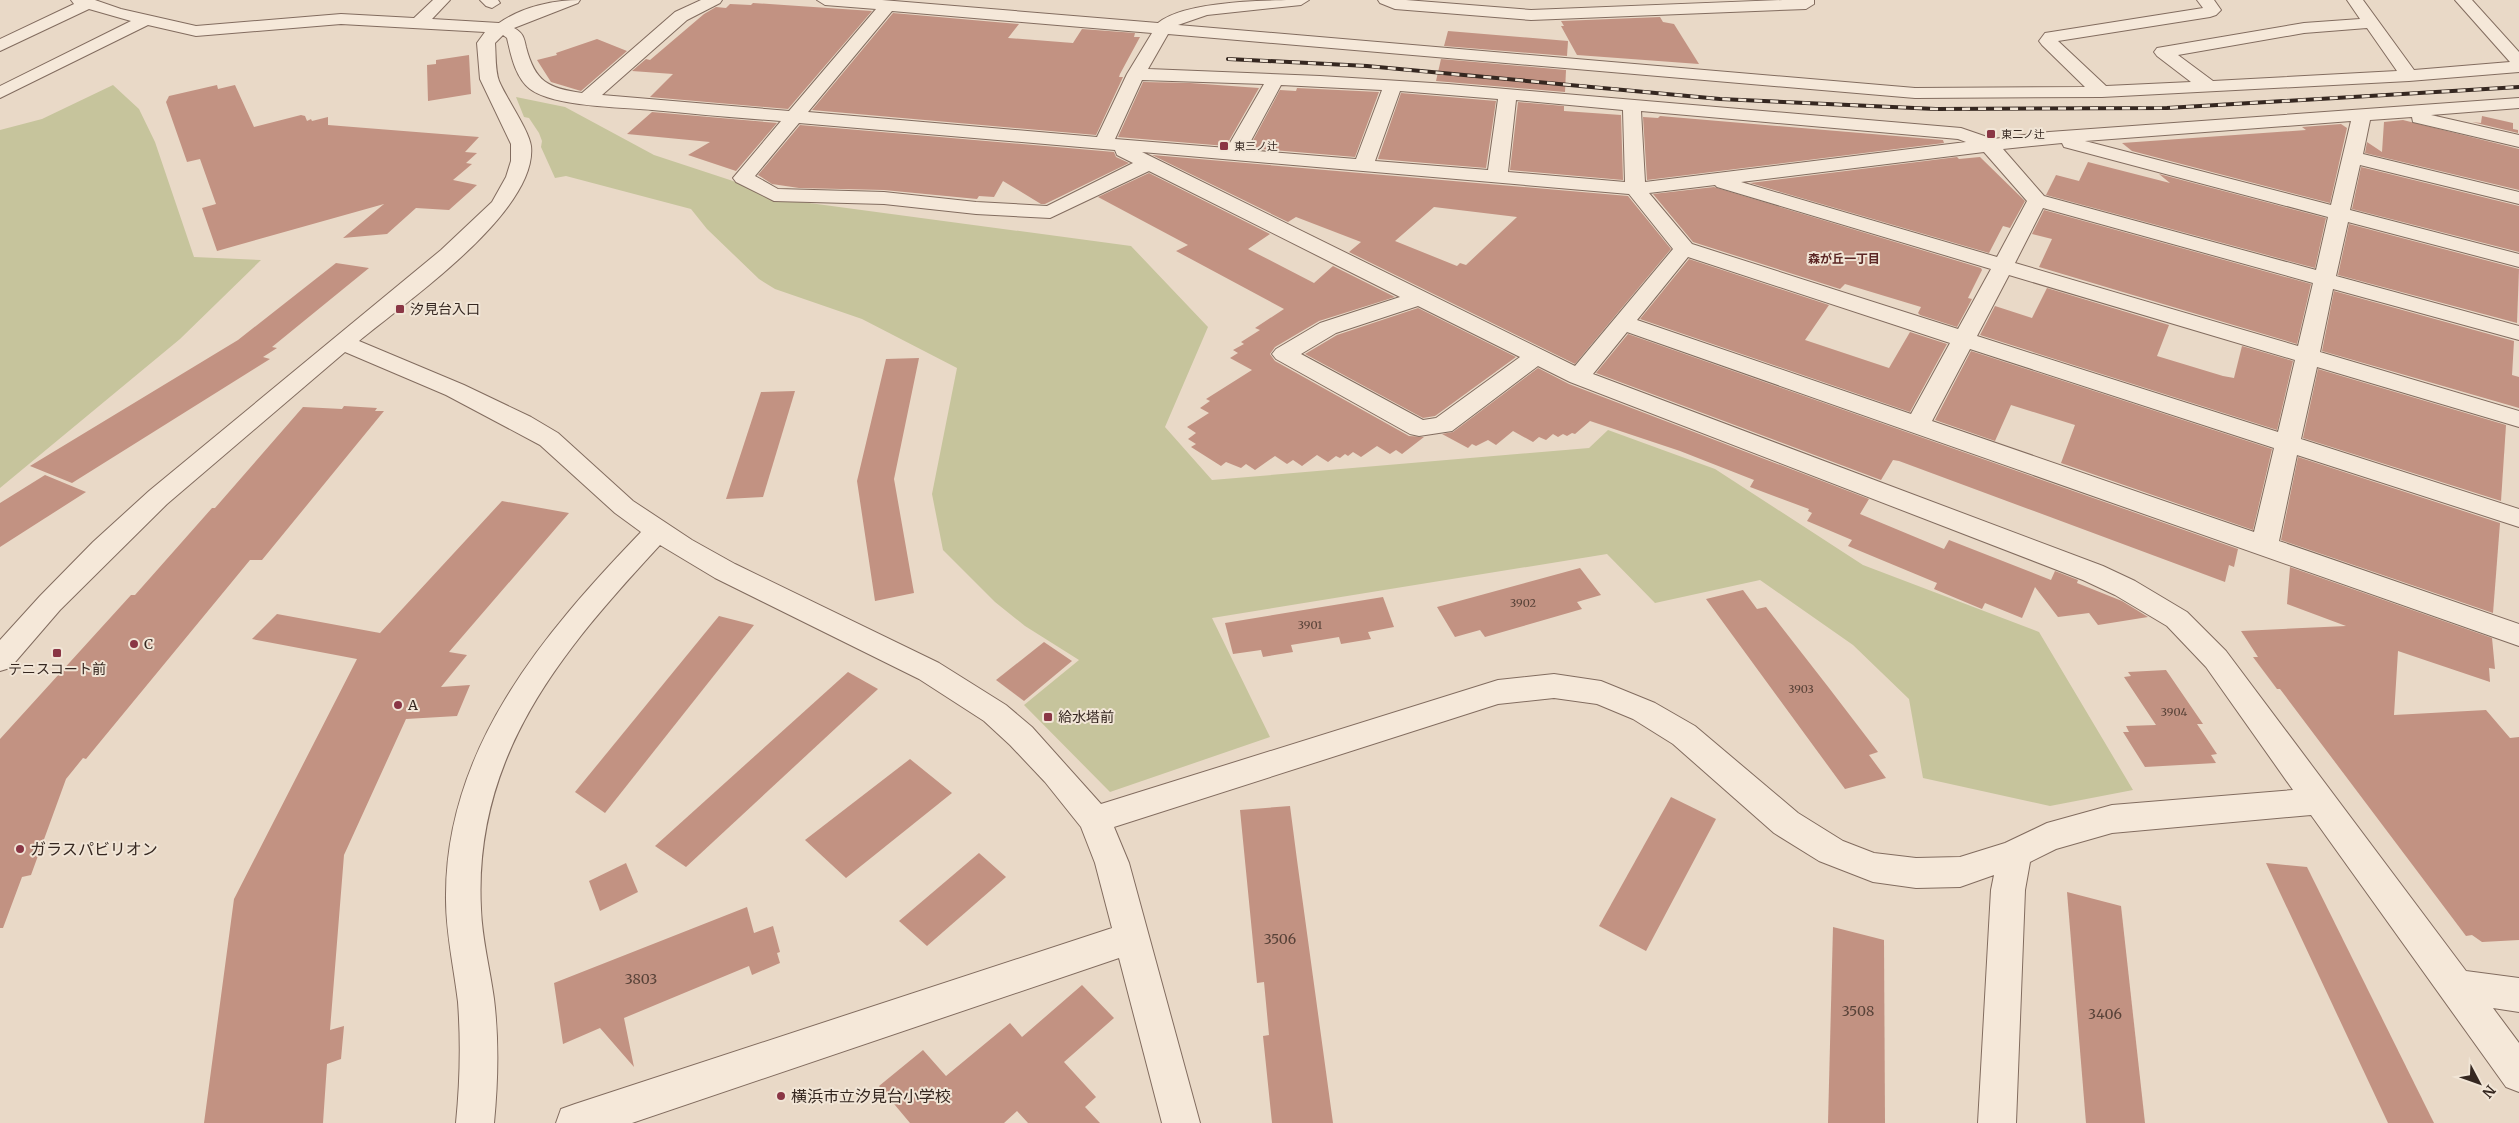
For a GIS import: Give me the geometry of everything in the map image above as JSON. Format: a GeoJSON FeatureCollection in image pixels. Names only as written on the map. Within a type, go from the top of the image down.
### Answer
{"type":"FeatureCollection","features":[{"type":"Feature","properties":{"kind":"street"},"geometry":{"type":"LineString","coordinates":[[419,22],[442,0]]}},
{"type":"Feature","properties":{"kind":"street"},"geometry":{"type":"LineString","coordinates":[[0,660],[28,626],[91,560],[151,503],[345,343],[473,234],[491,216],[513,184],[520,170],[522,155],[521,144],[489,79],[486,42],[502,28],[522,17],[550,4],[572,0]]}},
{"type":"Feature","properties":{"kind":"street"},"geometry":{"type":"LineString","coordinates":[[586,99],[681,16],[714,0]]}},
{"type":"Feature","properties":{"kind":"street"},"geometry":{"type":"LineString","coordinates":[[824,0],[1860,90],[1915,93],[2102,92],[2409,76],[2519,67]]}},
{"type":"Feature","properties":{"kind":"street"},"geometry":{"type":"LineString","coordinates":[[1107,144],[1136,74],[1161,29],[1172,21],[1206,10],[1301,0]]}},
{"type":"Feature","properties":{"kind":"street"},"geometry":{"type":"LineString","coordinates":[[1386,0],[1395,4],[1531,15],[1615,6],[1806,4],[1806,0]]}},
{"type":"Feature","properties":{"kind":"street"},"geometry":{"type":"LineString","coordinates":[[2102,92],[2077,71],[2048,41],[2051,37],[2210,12],[2212,10],[2205,0]]}},
{"type":"Feature","properties":{"kind":"street"},"geometry":{"type":"LineString","coordinates":[[2354,0],[2409,76]]}},
{"type":"Feature","properties":{"kind":"street"},"geometry":{"type":"LineString","coordinates":[[2463,0],[2519,62]]}},
{"type":"Feature","properties":{"kind":"street"},"geometry":{"type":"LineString","coordinates":[[0,46],[84,2],[146,20],[196,31],[341,19],[502,28],[515,35],[526,76],[537,86],[552,92],[586,99],[1635,189],[1988,144],[2049,138],[2519,104]]}},
{"type":"Feature","properties":{"kind":"street"},"geometry":{"type":"LineString","coordinates":[[888,6],[743,178],[774,195],[884,198],[976,208],[1050,212],[1149,163]]}},
{"type":"Feature","properties":{"kind":"street"},"geometry":{"type":"LineString","coordinates":[[0,94],[146,20]]}},
{"type":"Feature","properties":{"kind":"street"},"geometry":{"type":"LineString","coordinates":[[2208,86],[2163,52],[2304,28],[2370,23]]}},
{"type":"Feature","properties":{"kind":"street"},"geometry":{"type":"LineString","coordinates":[[1136,74],[1393,86],[1961,134],[1988,144],[2037,200],[2519,333]]}},
{"type":"Feature","properties":{"kind":"street"},"geometry":{"type":"LineString","coordinates":[[1234,155],[1275,80]]}},
{"type":"Feature","properties":{"kind":"street"},"geometry":{"type":"LineString","coordinates":[[1363,166],[1393,86]]}},
{"type":"Feature","properties":{"kind":"street"},"geometry":{"type":"LineString","coordinates":[[1497,178],[1508,96]]}},
{"type":"Feature","properties":{"kind":"street"},"geometry":{"type":"LineString","coordinates":[[1632,105],[1635,189],[1684,249],[2519,518]]}},
{"type":"Feature","properties":{"kind":"street"},"geometry":{"type":"LineString","coordinates":[[2392,112],[2519,141]]}},
{"type":"Feature","properties":{"kind":"street"},"geometry":{"type":"LineString","coordinates":[[2264,547],[2362,114]]}},
{"type":"Feature","properties":{"kind":"street"},"geometry":{"type":"LineString","coordinates":[[2049,138],[2519,261]]}},
{"type":"Feature","properties":{"kind":"street"},"geometry":{"type":"LineString","coordinates":[[1107,144],[1149,163],[1578,377],[2044,554],[2109,581],[2147,600],[2177,619],[2216,659],[2519,1074]]}},
{"type":"Feature","properties":{"kind":"street"},"geometry":{"type":"LineString","coordinates":[[2352,157],[2519,198]]}},
{"type":"Feature","properties":{"kind":"street"},"geometry":{"type":"LineString","coordinates":[[1716,180],[2519,419]]}},
{"type":"Feature","properties":{"kind":"street"},"geometry":{"type":"LineString","coordinates":[[1918,425],[2037,200]]}},
{"type":"Feature","properties":{"kind":"street"},"geometry":{"type":"LineString","coordinates":[[1578,377],[1684,249]]}},
{"type":"Feature","properties":{"kind":"street"},"geometry":{"type":"LineString","coordinates":[[1419,298],[1328,328],[1284,354],[1419,428],[1443,425],[1536,357]]}},
{"type":"Feature","properties":{"kind":"street"},"geometry":{"type":"LineString","coordinates":[[1623,324],[2519,635]]}},
{"type":"Feature","properties":{"kind":"street"},"geometry":{"type":"LineString","coordinates":[[345,343],[455,390],[522,422],[549,439],[624,507],[682,547],[725,571],[878,645],[960,689],[995,713],[1020,736],[1056,773],[1095,820],[1112,863],[1181,1123]]}},
{"type":"Feature","properties":{"kind":"street"},"geometry":{"type":"LineString","coordinates":[[475,1123],[478,1089],[477,1014],[463,899],[466,842],[478,789],[498,736],[522,691],[555,647],[658,531]]}},
{"type":"Feature","properties":{"kind":"street"},"geometry":{"type":"LineString","coordinates":[[1095,820],[1498,692],[1554,686],[1601,694],[1651,714],[1684,734],[1786,823],[1831,851],[1873,867],[1916,873],[1960,872],[2015,854],[2047,837],[2112,819],[2320,801]]}},
{"type":"Feature","properties":{"kind":"street"},"geometry":{"type":"LineString","coordinates":[[1997,1123],[2008,890],[2015,854]]}},
{"type":"Feature","properties":{"kind":"street"},"geometry":{"type":"LineString","coordinates":[[575,1123],[1131,938]]}},
{"type":"Feature","properties":{"kind":"street"},"geometry":{"type":"LineString","coordinates":[[2456,987],[2519,995]]}},
{"type":"Feature","properties":{"kind":"shaded area"},"geometry":{"type":"Polygon","coordinates":[[[113,85],[139,109],[155,142],[194,257],[261,260],[180,339],[0,488],[0,130],[42,119],[113,85]]]}},
{"type":"Feature","properties":{"kind":"shaded area"},"geometry":{"type":"Polygon","coordinates":[[[516,97],[565,107],[654,155],[733,181],[772,198],[1131,246],[1208,327],[1165,427],[1212,480],[1589,448],[1608,430],[1715,469],[1863,565],[2039,632],[2133,790],[2050,806],[1923,778],[1909,699],[1853,645],[1760,580],[1655,603],[1607,554],[1212,618],[1270,737],[1110,792],[1024,705],[1079,660],[1025,626],[995,602],[943,550],[932,494],[957,368],[862,319],[775,289],[759,279],[707,229],[691,209],[566,176],[555,178],[541,147],[542,141],[539,133],[529,118],[524,117],[516,97]]]}},
{"type":"Feature","properties":{"kind":"building"},"geometry":{"type":"Polygon","coordinates":[[[753,3],[872,11],[788,109],[650,97],[673,74],[632,71],[646,59],[650,60],[704,14],[716,7],[726,8],[730,4],[751,5],[753,3]]]}},
{"type":"Feature","properties":{"kind":"building"},"geometry":{"type":"Polygon","coordinates":[[[893,13],[1019,24],[1008,38],[1073,43],[1082,29],[1135,33],[1134,37],[1140,37],[1120,74],[1119,77],[1123,77],[1096,135],[812,110],[893,13]]]}},
{"type":"Feature","properties":{"kind":"building"},"geometry":{"type":"Polygon","coordinates":[[[1660,17],[1663,22],[1674,24],[1699,64],[1577,55],[1561,26],[1564,26],[1561,21],[1660,17]]]}},
{"type":"Feature","properties":{"kind":"building"},"geometry":{"type":"Polygon","coordinates":[[[1448,31],[1568,41],[1567,56],[1444,46],[1448,31]]]}},
{"type":"Feature","properties":{"kind":"building"},"geometry":{"type":"Polygon","coordinates":[[[597,39],[627,51],[581,91],[551,82],[537,60],[557,55],[556,53],[597,39]]]}},
{"type":"Feature","properties":{"kind":"building"},"geometry":{"type":"Polygon","coordinates":[[[469,55],[471,94],[428,101],[427,65],[436,64],[436,60],[469,55]]]}},
{"type":"Feature","properties":{"kind":"building"},"geometry":{"type":"Polygon","coordinates":[[[1441,59],[1566,70],[1565,92],[1436,81],[1441,59]]]}},
{"type":"Feature","properties":{"kind":"building"},"geometry":{"type":"Polygon","coordinates":[[[1143,82],[1259,88],[1226,146],[1118,137],[1143,82]]]}},
{"type":"Feature","properties":{"kind":"building"},"geometry":{"type":"Polygon","coordinates":[[[217,85],[218,89],[235,85],[254,127],[301,115],[305,116],[307,121],[328,117],[328,125],[479,137],[465,152],[477,153],[466,163],[472,164],[453,180],[477,185],[449,210],[416,208],[387,234],[343,238],[384,204],[217,251],[202,208],[216,204],[200,159],[187,162],[166,102],[169,96],[217,85]]]}},
{"type":"Feature","properties":{"kind":"building"},"geometry":{"type":"Polygon","coordinates":[[[1297,88],[1379,92],[1355,157],[1249,148],[1280,90],[1296,91],[1297,88]]]}},
{"type":"Feature","properties":{"kind":"building"},"geometry":{"type":"Polygon","coordinates":[[[1401,93],[1496,101],[1486,168],[1378,159],[1401,93]]]}},
{"type":"Feature","properties":{"kind":"building"},"geometry":{"type":"Polygon","coordinates":[[[1518,102],[1564,106],[1564,111],[1621,115],[1623,180],[1510,170],[1518,102]]]}},
{"type":"Feature","properties":{"kind":"building"},"geometry":{"type":"Polygon","coordinates":[[[652,112],[777,123],[736,171],[688,155],[710,142],[627,134],[652,112]]]}},
{"type":"Feature","properties":{"kind":"building"},"geometry":{"type":"Polygon","coordinates":[[[1660,116],[1943,140],[1944,143],[1647,180],[1643,117],[1658,118],[1660,116]]]}},
{"type":"Feature","properties":{"kind":"building"},"geometry":{"type":"Polygon","coordinates":[[[2482,116],[2513,123],[2513,129],[2518,130],[2518,133],[2472,122],[2481,123],[2482,116]]]}},
{"type":"Feature","properties":{"kind":"building"},"geometry":{"type":"Polygon","coordinates":[[[2403,120],[2519,149],[2519,190],[2365,153],[2367,142],[2382,152],[2384,122],[2403,120]]]}},
{"type":"Feature","properties":{"kind":"building"},"geometry":{"type":"Polygon","coordinates":[[[2341,124],[2347,128],[2330,203],[2132,151],[2122,143],[2306,130],[2302,127],[2341,124]]]}},
{"type":"Feature","properties":{"kind":"building"},"geometry":{"type":"Polygon","coordinates":[[[800,125],[1114,152],[1116,157],[1129,163],[1045,204],[1041,204],[1003,181],[994,197],[979,196],[977,199],[884,190],[799,188],[772,184],[758,175],[800,125]]]}},
{"type":"Feature","properties":{"kind":"building"},"geometry":{"type":"Polygon","coordinates":[[[1152,155],[1628,196],[1671,249],[1575,364],[1349,252],[1361,242],[1296,217],[1288,222],[1152,155]],[[1434,207],[1395,241],[1457,266],[1460,263],[1466,265],[1517,217],[1434,207]]]}},
{"type":"Feature","properties":{"kind":"building"},"geometry":{"type":"Polygon","coordinates":[[[1957,157],[1959,159],[1980,157],[2025,201],[2010,228],[2003,226],[1989,253],[1750,183],[1957,157]]]}},
{"type":"Feature","properties":{"kind":"building"},"geometry":{"type":"Polygon","coordinates":[[[2088,162],[2170,183],[2159,174],[2326,218],[2315,268],[2046,195],[2056,175],[2079,181],[2088,162]]]}},
{"type":"Feature","properties":{"kind":"building"},"geometry":{"type":"Polygon","coordinates":[[[2361,167],[2519,206],[2519,252],[2352,209],[2361,167]]]}},
{"type":"Feature","properties":{"kind":"building"},"geometry":{"type":"Polygon","coordinates":[[[1149,173],[1270,234],[1248,249],[1314,283],[1333,266],[1395,297],[1319,321],[1275,347],[1270,354],[1275,361],[1409,436],[1424,437],[1402,454],[1396,450],[1390,454],[1377,446],[1361,457],[1353,452],[1348,456],[1345,454],[1340,458],[1336,456],[1328,462],[1317,455],[1302,466],[1293,460],[1287,464],[1275,456],[1255,470],[1246,464],[1241,468],[1226,462],[1221,466],[1191,447],[1196,444],[1188,439],[1196,433],[1187,427],[1209,413],[1200,408],[1210,401],[1206,399],[1252,370],[1230,358],[1238,353],[1233,350],[1244,344],[1241,342],[1260,330],[1255,328],[1284,309],[1176,251],[1188,245],[1098,197],[1149,173]]]}},
{"type":"Feature","properties":{"kind":"building"},"geometry":{"type":"Polygon","coordinates":[[[1714,187],[1981,268],[1982,270],[1968,298],[1972,299],[1957,327],[1920,315],[1918,313],[1921,307],[1845,284],[1840,289],[1693,242],[1653,194],[1714,187]]]}},
{"type":"Feature","properties":{"kind":"building"},"geometry":{"type":"Polygon","coordinates":[[[2044,210],[2311,284],[2297,344],[2039,267],[2052,239],[2032,234],[2044,210]]]}},
{"type":"Feature","properties":{"kind":"building"},"geometry":{"type":"Polygon","coordinates":[[[2349,224],[2519,269],[2517,323],[2338,275],[2349,224]]]}},
{"type":"Feature","properties":{"kind":"building"},"geometry":{"type":"Polygon","coordinates":[[[1689,259],[1829,305],[1805,340],[1889,368],[1910,332],[1947,344],[1910,412],[1640,319],[1689,259]]]}},
{"type":"Feature","properties":{"kind":"building"},"geometry":{"type":"Polygon","coordinates":[[[336,263],[369,268],[272,347],[277,348],[263,357],[270,359],[72,483],[30,466],[238,340],[336,263]]]}},
{"type":"Feature","properties":{"kind":"building"},"geometry":{"type":"Polygon","coordinates":[[[2047,288],[2169,325],[2157,356],[2223,376],[2234,378],[2242,346],[2293,361],[2277,430],[1980,335],[1995,306],[2032,318],[2047,288]]]}},
{"type":"Feature","properties":{"kind":"building"},"geometry":{"type":"Polygon","coordinates":[[[2334,291],[2514,341],[2512,375],[2519,377],[2519,408],[2322,351],[2334,291]]]}},
{"type":"Feature","properties":{"kind":"building"},"geometry":{"type":"Polygon","coordinates":[[[1418,308],[1516,357],[1435,416],[1423,418],[1305,354],[1337,335],[1418,308]]]}},
{"type":"Feature","properties":{"kind":"building"},"geometry":{"type":"Polygon","coordinates":[[[1628,334],[2238,549],[2234,567],[2229,565],[2225,582],[1899,461],[1893,460],[1881,480],[1596,373],[1628,334]]]}},
{"type":"Feature","properties":{"kind":"building"},"geometry":{"type":"Polygon","coordinates":[[[1971,351],[2272,449],[2253,530],[2061,463],[2075,425],[2011,405],[1995,441],[1935,420],[1971,351]]]}},
{"type":"Feature","properties":{"kind":"building"},"geometry":{"type":"Polygon","coordinates":[[[919,358],[894,479],[914,593],[875,601],[857,481],[886,359],[919,358]]]}},
{"type":"Feature","properties":{"kind":"building"},"geometry":{"type":"Polygon","coordinates":[[[1538,368],[1569,384],[1869,499],[1860,514],[1944,549],[1949,540],[2051,580],[2055,571],[2078,580],[2077,583],[2122,601],[2148,617],[2098,625],[2089,613],[2058,617],[2035,587],[2022,618],[1985,603],[1982,609],[1934,589],[1937,583],[1848,546],[1852,540],[1807,521],[1812,513],[1808,511],[1809,509],[1750,487],[1754,480],[1680,451],[1590,421],[1575,434],[1572,433],[1567,436],[1563,434],[1558,437],[1553,434],[1546,440],[1539,437],[1533,442],[1513,431],[1496,445],[1488,440],[1476,446],[1472,444],[1468,448],[1442,434],[1453,432],[1538,368]]]}},
{"type":"Feature","properties":{"kind":"building"},"geometry":{"type":"Polygon","coordinates":[[[2318,369],[2506,425],[2501,501],[2303,438],[2318,369]]]}},
{"type":"Feature","properties":{"kind":"building"},"geometry":{"type":"Polygon","coordinates":[[[795,391],[763,497],[726,499],[761,392],[795,391]]]}},
{"type":"Feature","properties":{"kind":"building","name":"C"},"geometry":{"type":"Polygon","coordinates":[[[344,406],[377,408],[375,411],[384,411],[262,560],[250,560],[86,759],[83,758],[66,779],[31,875],[22,877],[3,928],[0,928],[0,739],[131,595],[135,595],[212,508],[215,508],[303,407],[342,409],[344,406]]]}},
{"type":"Feature","properties":{"kind":"building"},"geometry":{"type":"Polygon","coordinates":[[[2298,457],[2500,523],[2493,613],[2281,540],[2298,457]]]}},
{"type":"Feature","properties":{"kind":"building"},"geometry":{"type":"Polygon","coordinates":[[[45,475],[86,492],[0,547],[0,503],[45,475]]]}},
{"type":"Feature","properties":{"kind":"building"},"geometry":{"type":"Polygon","coordinates":[[[502,501],[569,513],[449,652],[467,655],[441,687],[470,685],[457,716],[406,719],[344,855],[330,1030],[344,1026],[341,1059],[327,1064],[323,1123],[204,1123],[234,899],[357,659],[252,639],[277,614],[380,633],[502,501]]]}},
{"type":"Feature","properties":{"kind":"building"},"geometry":{"type":"Polygon","coordinates":[[[2290,567],[2492,638],[2495,669],[2489,668],[2490,682],[2398,651],[2394,715],[2486,710],[2510,738],[2519,737],[2519,940],[2482,942],[2472,935],[2466,936],[2280,689],[2277,689],[2253,657],[2258,657],[2241,631],[2346,626],[2287,604],[2290,567]]]}},
{"type":"Feature","properties":{"kind":"building"},"geometry":{"type":"Polygon","coordinates":[[[1580,568],[1601,595],[1577,602],[1582,609],[1485,637],[1480,630],[1455,637],[1437,607],[1580,568]]]}},
{"type":"Feature","properties":{"kind":"building"},"geometry":{"type":"Polygon","coordinates":[[[1743,590],[1757,609],[1766,607],[1878,752],[1869,755],[1886,778],[1845,789],[1706,599],[1743,590]]]}},
{"type":"Feature","properties":{"kind":"building"},"geometry":{"type":"Polygon","coordinates":[[[1383,597],[1394,627],[1368,632],[1371,639],[1341,644],[1339,637],[1291,645],[1293,652],[1263,657],[1261,650],[1233,654],[1225,623],[1383,597]]]}},
{"type":"Feature","properties":{"kind":"building"},"geometry":{"type":"Polygon","coordinates":[[[719,616],[754,625],[605,813],[575,792],[719,616]]]}},
{"type":"Feature","properties":{"kind":"building"},"geometry":{"type":"Polygon","coordinates":[[[1044,642],[1072,661],[1024,701],[996,680],[1044,642]]]}},
{"type":"Feature","properties":{"kind":"building"},"geometry":{"type":"Polygon","coordinates":[[[2166,670],[2203,724],[2197,724],[2217,754],[2211,755],[2216,763],[2145,767],[2123,732],[2129,732],[2126,726],[2156,725],[2124,677],[2131,676],[2128,672],[2166,670]]]}},
{"type":"Feature","properties":{"kind":"building"},"geometry":{"type":"Polygon","coordinates":[[[848,672],[878,689],[686,867],[655,846],[848,672]]]}},
{"type":"Feature","properties":{"kind":"building"},"geometry":{"type":"Polygon","coordinates":[[[910,759],[952,793],[846,878],[805,840],[910,759]]]}},
{"type":"Feature","properties":{"kind":"building"},"geometry":{"type":"Polygon","coordinates":[[[1671,797],[1716,819],[1646,951],[1599,926],[1671,797]]]}},
{"type":"Feature","properties":{"kind":"building"},"geometry":{"type":"Polygon","coordinates":[[[1290,806],[1333,1123],[1272,1123],[1263,1036],[1269,1035],[1264,982],[1257,983],[1240,810],[1290,806]]]}},
{"type":"Feature","properties":{"kind":"building"},"geometry":{"type":"Polygon","coordinates":[[[979,853],[1006,877],[927,946],[899,921],[979,853]]]}},
{"type":"Feature","properties":{"kind":"building"},"geometry":{"type":"Polygon","coordinates":[[[626,863],[638,892],[600,911],[589,881],[626,863]]]}},
{"type":"Feature","properties":{"kind":"building"},"geometry":{"type":"Polygon","coordinates":[[[2266,863],[2307,867],[2434,1123],[2388,1123],[2266,863]]]}},
{"type":"Feature","properties":{"kind":"building"},"geometry":{"type":"Polygon","coordinates":[[[2067,892],[2121,906],[2145,1123],[2086,1123],[2067,892]]]}},
{"type":"Feature","properties":{"kind":"building"},"geometry":{"type":"Polygon","coordinates":[[[747,907],[754,933],[773,926],[780,952],[777,953],[780,963],[752,975],[749,966],[624,1018],[634,1067],[600,1028],[563,1044],[554,983],[747,907]]]}},
{"type":"Feature","properties":{"kind":"building"},"geometry":{"type":"Polygon","coordinates":[[[1833,927],[1884,940],[1885,1123],[1828,1123],[1833,927]]]}},
{"type":"Feature","properties":{"kind":"building"},"geometry":{"type":"Polygon","coordinates":[[[1082,985],[1114,1018],[1064,1062],[1096,1097],[1085,1107],[1100,1123],[1028,1123],[1017,1111],[1004,1123],[910,1123],[879,1086],[923,1050],[946,1076],[1010,1023],[1022,1037],[1082,985]]]}},
{"type":"Feature","properties":{"kind":"railway"},"geometry":{"type":"LineString","coordinates":[[1228,59],[1367,66],[1720,99],[1936,109],[2167,108],[2519,87]]}},
{"type":"Feature","properties":{"kind":"place","name":"東二ノ辻"},"geometry":{"type":"Point","coordinates":[1991,134]}},
{"type":"Feature","properties":{"kind":"place","name":"東三ノ辻"},"geometry":{"type":"Point","coordinates":[1224,146]}},
{"type":"Feature","properties":{"kind":"place","name":"汐見台入口"},"geometry":{"type":"Point","coordinates":[400,309]}},
{"type":"Feature","properties":{"kind":"place","name":"C"},"geometry":{"type":"Point","coordinates":[134,644]}},
{"type":"Feature","properties":{"kind":"place","name":"テニスコート前"},"geometry":{"type":"Point","coordinates":[57,653]}},
{"type":"Feature","properties":{"kind":"place","name":"A"},"geometry":{"type":"Point","coordinates":[398,705]}},
{"type":"Feature","properties":{"kind":"place","name":"給水塔前"},"geometry":{"type":"Point","coordinates":[1048,717]}},
{"type":"Feature","properties":{"kind":"place","name":"ガラスパビリオン"},"geometry":{"type":"Point","coordinates":[20,849]}},
{"type":"Feature","properties":{"kind":"place","name":"横浜市立汐見台小学校"},"geometry":{"type":"Point","coordinates":[781,1096]}},
{"type":"Feature","properties":{"kind":"district","name":"森が丘一丁目"},"geometry":{"type":"Point","coordinates":[1844,258]}}]}
